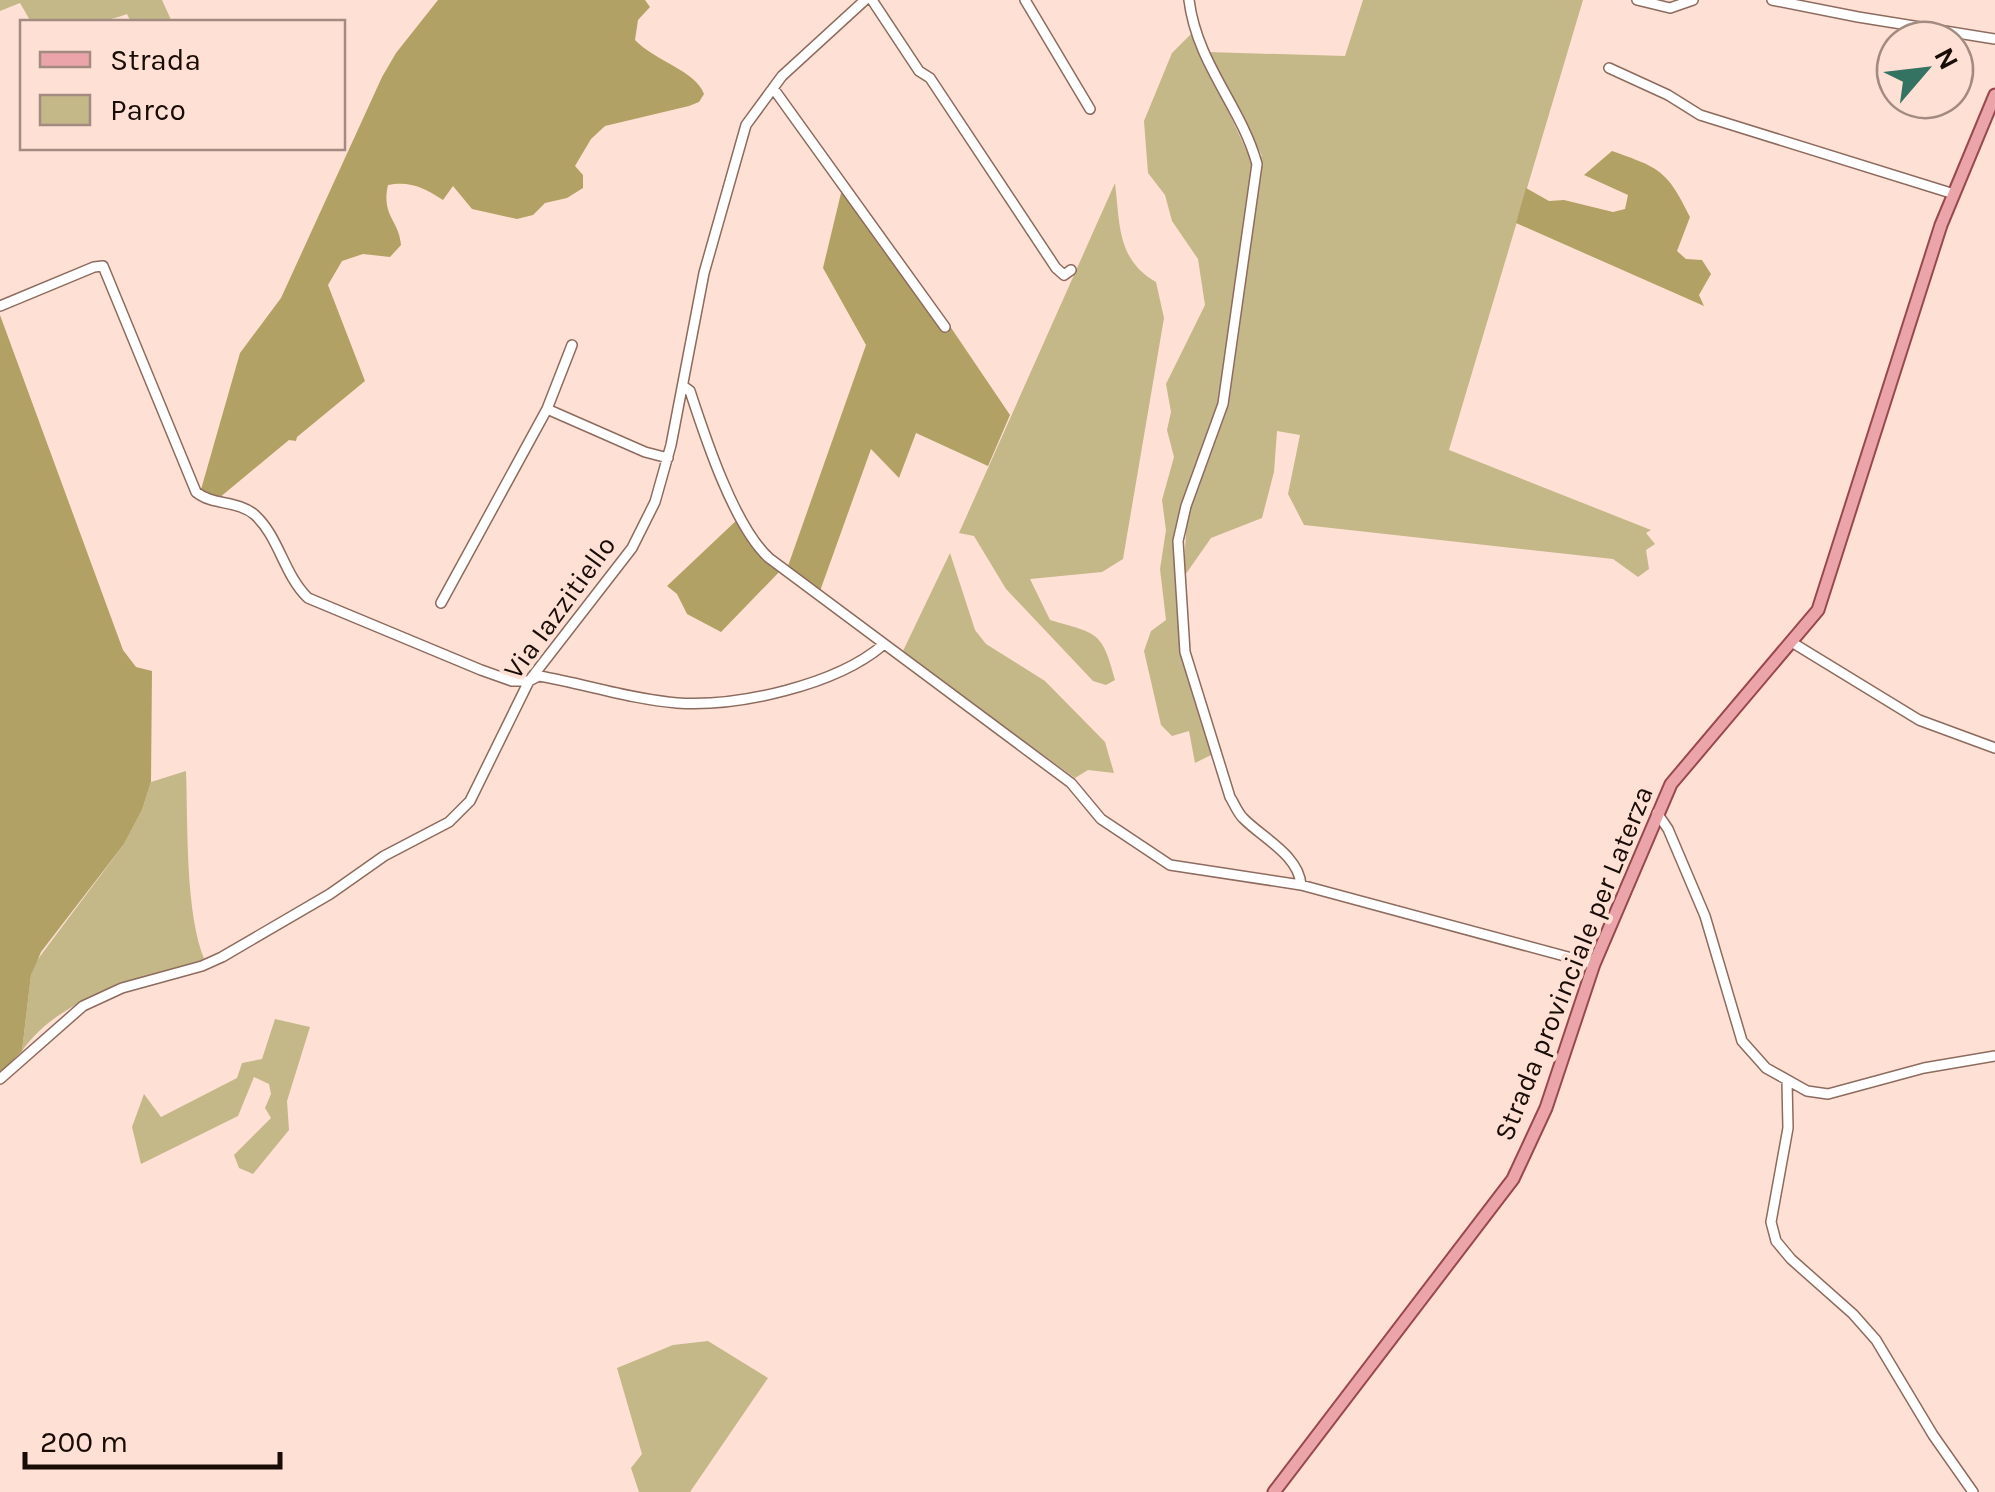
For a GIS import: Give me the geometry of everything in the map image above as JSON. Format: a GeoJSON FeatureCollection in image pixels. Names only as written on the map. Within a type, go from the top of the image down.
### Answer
{"type":"FeatureCollection","features":[{"type":"Feature","properties":{"kind":"main road","name":"Strada provinciale per Laterza"},"geometry":{"type":"LineString","coordinates":[[1274,1492],[1512,1179],[1546,1108],[1594,964],[1657,813],[1687,762],[1818,610],[1907,331],[1954,194],[1989,126],[1995,94]]}},
{"type":"Feature","properties":{"kind":"street","name":"Via Iazzitiello"},"geometry":{"type":"LineString","coordinates":[[0,1079],[83,1006],[122,988],[222,957],[330,894],[384,856],[449,822],[470,801],[529,681],[632,548],[655,502],[668,458],[704,273],[746,125],[772,88],[868,0]]}},
{"type":"Feature","properties":{"kind":"street"},"geometry":{"type":"LineString","coordinates":[[868,0],[919,71],[930,78],[1056,268],[1064,275],[1071,270]]}},
{"type":"Feature","properties":{"kind":"street"},"geometry":{"type":"LineString","coordinates":[[1025,0],[1090,110]]}},
{"type":"Feature","properties":{"kind":"street"},"geometry":{"type":"LineString","coordinates":[[1189,0],[1199,42],[1250,143],[1257,177],[1224,404],[1189,496],[1178,541],[1185,652],[1230,796],[1242,817],[1287,858],[1301,884]]}},
{"type":"Feature","properties":{"kind":"street"},"geometry":{"type":"LineString","coordinates":[[1638,0],[1670,8],[1693,0]]}},
{"type":"Feature","properties":{"kind":"street"},"geometry":{"type":"LineString","coordinates":[[1772,0],[1995,39]]}},
{"type":"Feature","properties":{"kind":"street"},"geometry":{"type":"LineString","coordinates":[[1608,68],[1668,95],[1700,115],[1954,194]]}},
{"type":"Feature","properties":{"kind":"street"},"geometry":{"type":"LineString","coordinates":[[772,88],[946,327]]}},
{"type":"Feature","properties":{"kind":"street"},"geometry":{"type":"LineString","coordinates":[[0,306],[104,266],[196,492],[206,500],[254,513],[308,598],[480,670],[512,681],[529,681],[539,676],[639,698],[701,703],[792,688],[846,668],[883,645]]}},
{"type":"Feature","properties":{"kind":"street"},"geometry":{"type":"LineString","coordinates":[[441,603],[547,408],[572,344]]}},
{"type":"Feature","properties":{"kind":"street"},"geometry":{"type":"LineString","coordinates":[[683,386],[690,390],[741,519],[758,548],[1071,783],[1101,819],[1156,858],[1170,865],[1301,884],[1594,964]]}},
{"type":"Feature","properties":{"kind":"street"},"geometry":{"type":"LineString","coordinates":[[547,408],[644,452],[668,458]]}},
{"type":"Feature","properties":{"kind":"street"},"geometry":{"type":"LineString","coordinates":[[1793,643],[1919,720],[1995,748]]}},
{"type":"Feature","properties":{"kind":"street"},"geometry":{"type":"LineString","coordinates":[[1657,813],[1668,829],[1705,916],[1742,1041],[1758,1061],[1787,1082],[1807,1091],[1840,1093],[1924,1068],[1995,1056]]}},
{"type":"Feature","properties":{"kind":"street"},"geometry":{"type":"LineString","coordinates":[[1787,1082],[1788,1128],[1772,1222],[1776,1241],[1876,1340],[1925,1423],[1973,1492]]}},
{"type":"Feature","properties":{"kind":"green space"},"geometry":{"type":"Polygon","coordinates":[[[0,0],[162,0],[171,20],[130,20],[127,14],[104,20],[30,20],[20,3],[0,11],[0,0]]]}},
{"type":"Feature","properties":{"kind":"green space"},"geometry":{"type":"Polygon","coordinates":[[[1363,0],[1583,0],[1449,450],[1651,530],[1646,533],[1655,544],[1646,550],[1649,569],[1638,577],[1613,559],[1304,525],[1288,494],[1300,435],[1277,431],[1274,472],[1262,518],[1211,538],[1183,578],[1187,519],[1225,413],[1251,213],[1221,404],[1177,543],[1184,657],[1215,753],[1195,763],[1189,731],[1172,736],[1161,725],[1144,651],[1151,631],[1166,620],[1160,569],[1166,530],[1162,500],[1174,457],[1167,430],[1171,412],[1166,384],[1205,305],[1198,259],[1172,221],[1165,195],[1148,173],[1144,121],[1172,53],[1192,33],[1255,169],[1258,157],[1262,156],[1207,52],[1345,56],[1363,0]]]}},
{"type":"Feature","properties":{"kind":"green space"},"geometry":{"type":"Polygon","coordinates":[[[1115,183],[1127,252],[1143,273],[1156,282],[1164,318],[1123,559],[1102,572],[1030,579],[1050,620],[1088,632],[1101,643],[1115,680],[1106,685],[1093,681],[1006,589],[974,536],[959,533],[1115,183]]]}},
{"type":"Feature","properties":{"kind":"green space"},"geometry":{"type":"Polygon","coordinates":[[[950,553],[975,630],[986,644],[1045,681],[1105,742],[1114,773],[1088,770],[1075,778],[902,653],[950,553]]]}},
{"type":"Feature","properties":{"kind":"green space"},"geometry":{"type":"Polygon","coordinates":[[[186,771],[191,894],[205,961],[81,1002],[39,1031],[22,1051],[35,963],[124,844],[151,782],[186,771]]]}},
{"type":"Feature","properties":{"kind":"green space"},"geometry":{"type":"Polygon","coordinates":[[[275,1019],[310,1027],[287,1101],[289,1130],[253,1174],[239,1168],[234,1155],[271,1118],[265,1108],[271,1094],[269,1084],[254,1077],[238,1116],[141,1164],[132,1127],[144,1094],[161,1117],[237,1078],[242,1063],[262,1059],[275,1019]]]}},
{"type":"Feature","properties":{"kind":"green space"},"geometry":{"type":"Polygon","coordinates":[[[708,1341],[768,1378],[690,1492],[639,1492],[631,1468],[642,1454],[617,1368],[673,1345],[708,1341]]]}},
{"type":"Feature","properties":{"kind":"shaded area"},"geometry":{"type":"Polygon","coordinates":[[[438,0],[645,0],[650,7],[638,20],[635,40],[693,79],[704,94],[699,102],[689,106],[605,126],[591,139],[575,166],[583,175],[583,188],[567,198],[545,203],[533,215],[517,219],[472,209],[453,186],[443,200],[417,187],[388,185],[387,204],[401,245],[390,257],[363,254],[342,261],[328,285],[365,381],[296,441],[289,440],[219,498],[200,493],[240,353],[281,298],[382,77],[438,0]]]}},
{"type":"Feature","properties":{"kind":"shaded area"},"geometry":{"type":"Polygon","coordinates":[[[1612,151],[1652,167],[1675,189],[1690,217],[1677,251],[1686,259],[1702,260],[1711,274],[1699,295],[1704,306],[1516,223],[1526,188],[1549,201],[1564,200],[1613,212],[1625,209],[1628,195],[1584,175],[1612,151]]]}},
{"type":"Feature","properties":{"kind":"shaded area"},"geometry":{"type":"Polygon","coordinates":[[[842,189],[915,292],[935,304],[1010,415],[988,466],[916,433],[899,478],[871,449],[820,591],[788,566],[866,345],[823,268],[842,189]]]}},
{"type":"Feature","properties":{"kind":"shaded area"},"geometry":{"type":"Polygon","coordinates":[[[0,315],[123,650],[136,667],[152,671],[151,782],[142,810],[124,844],[41,952],[31,975],[22,1051],[0,1073],[0,315]]]}},
{"type":"Feature","properties":{"kind":"shaded area"},"geometry":{"type":"Polygon","coordinates":[[[739,518],[758,552],[781,570],[721,632],[687,614],[677,594],[667,586],[739,518]]]}}]}
